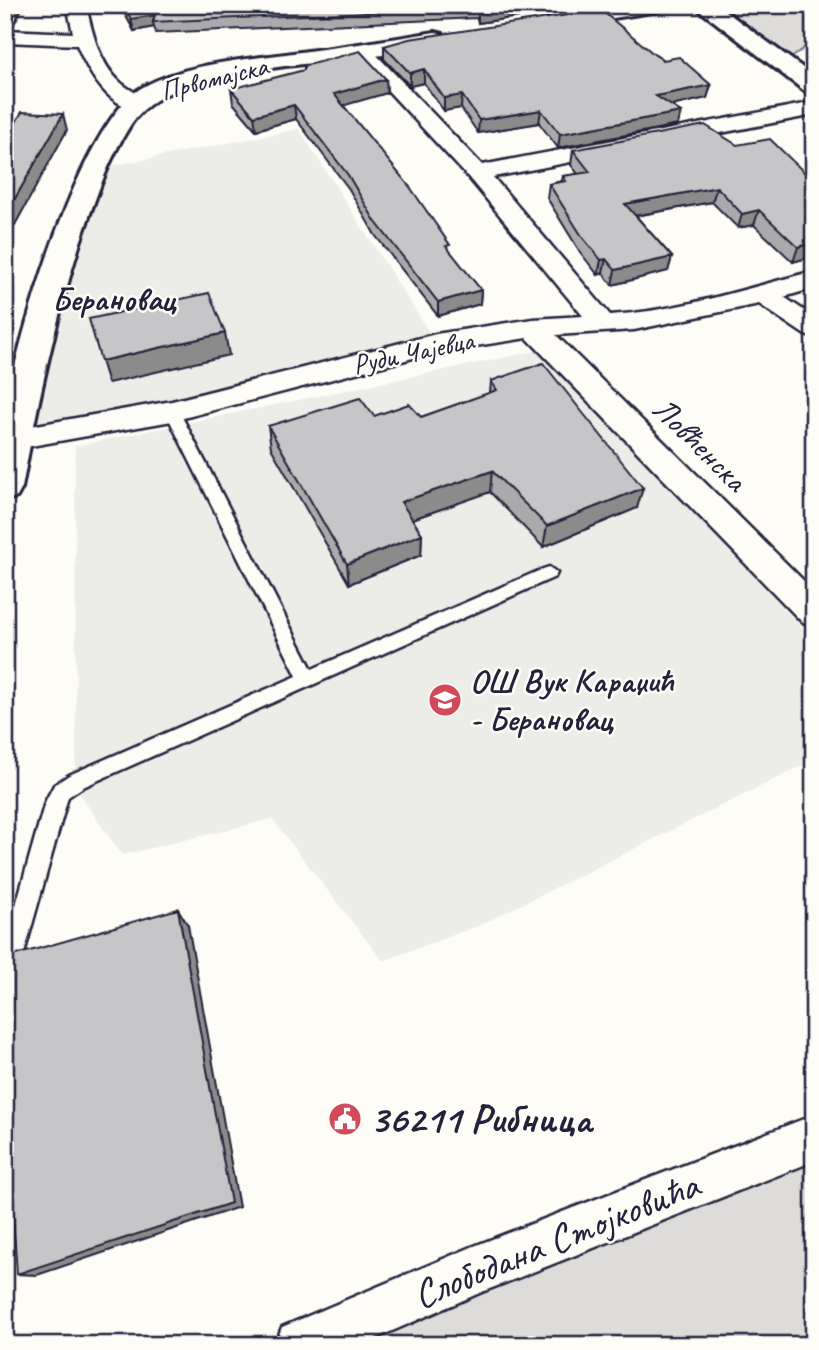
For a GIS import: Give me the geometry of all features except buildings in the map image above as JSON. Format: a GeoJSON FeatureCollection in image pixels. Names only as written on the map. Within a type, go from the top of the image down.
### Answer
{"type":"FeatureCollection","features":[{"type":"Feature","properties":{"kind":"main road"},"geometry":{"type":"LineString","coordinates":[[535,24],[659,5]]}},
{"type":"Feature","properties":{"kind":"main road"},"geometry":{"type":"LineString","coordinates":[[703,5],[814,87]]}},
{"type":"Feature","properties":{"kind":"main road","name":"Првомајска"},"geometry":{"type":"LineString","coordinates":[[5,488],[15,439],[71,227],[116,128],[136,102],[160,88],[199,76],[454,36]]}},
{"type":"Feature","properties":{"kind":"street"},"geometry":{"type":"LineString","coordinates":[[76,5],[83,40],[112,89],[121,97],[136,102]]}},
{"type":"Feature","properties":{"kind":"street"},"geometry":{"type":"LineString","coordinates":[[5,36],[83,40]]}},
{"type":"Feature","properties":{"kind":"street"},"geometry":{"type":"LineString","coordinates":[[361,50],[477,173],[602,322]]}},
{"type":"Feature","properties":{"kind":"street"},"geometry":{"type":"LineString","coordinates":[[477,173],[814,108]]}},
{"type":"Feature","properties":{"kind":"street","name":"Руди Чајевца"},"geometry":{"type":"LineString","coordinates":[[15,439],[172,411],[436,343],[540,328],[634,322],[763,295],[814,279]]}},
{"type":"Feature","properties":{"kind":"street"},"geometry":{"type":"LineString","coordinates":[[540,328],[566,306],[572,287]]}},
{"type":"Feature","properties":{"kind":"street"},"geometry":{"type":"LineString","coordinates":[[763,295],[814,329]]}},
{"type":"Feature","properties":{"kind":"street","name":"Ловћенска"},"geometry":{"type":"LineString","coordinates":[[540,328],[814,612]]}},
{"type":"Feature","properties":{"kind":"street","name":"Слободана Стојковића"},"geometry":{"type":"LineString","coordinates":[[300,1345],[487,1266],[814,1138]]}},
{"type":"Feature","properties":{"kind":"lane"},"geometry":{"type":"LineString","coordinates":[[172,411],[308,679]]}},
{"type":"Feature","properties":{"kind":"lane"},"geometry":{"type":"LineString","coordinates":[[5,982],[55,802],[61,792],[76,781],[549,573]]}},
{"type":"Feature","properties":{"kind":"shaded area"},"geometry":{"type":"Polygon","coordinates":[[[703,5],[814,5],[814,40],[783,65],[703,5]]]}},
{"type":"Feature","properties":{"kind":"shaded area"},"geometry":{"type":"Polygon","coordinates":[[[299,129],[436,343],[14,439],[96,169],[299,129]]]}},
{"type":"Feature","properties":{"kind":"shaded area","name":"ОШ Вук Караџић - Берановац"},"geometry":{"type":"Polygon","coordinates":[[[541,350],[814,640],[814,760],[480,925],[383,961],[272,819],[122,855],[76,789],[75,446],[541,350]]]}},
{"type":"Feature","properties":{"kind":"shaded area"},"geometry":{"type":"Polygon","coordinates":[[[814,1138],[814,1345],[300,1345],[814,1138]]]}},
{"type":"Feature","properties":{"kind":"place","name":"ОШ Вук Караџић - Берановац"},"geometry":{"type":"Point","coordinates":[445,700]}},
{"type":"Feature","properties":{"kind":"place","name":"36211 Рибница"},"geometry":{"type":"Point","coordinates":[345,1119]}},
{"type":"Feature","properties":{"kind":"district","name":"Берановац"},"geometry":{"type":"Point","coordinates":[114,299]}}]}
